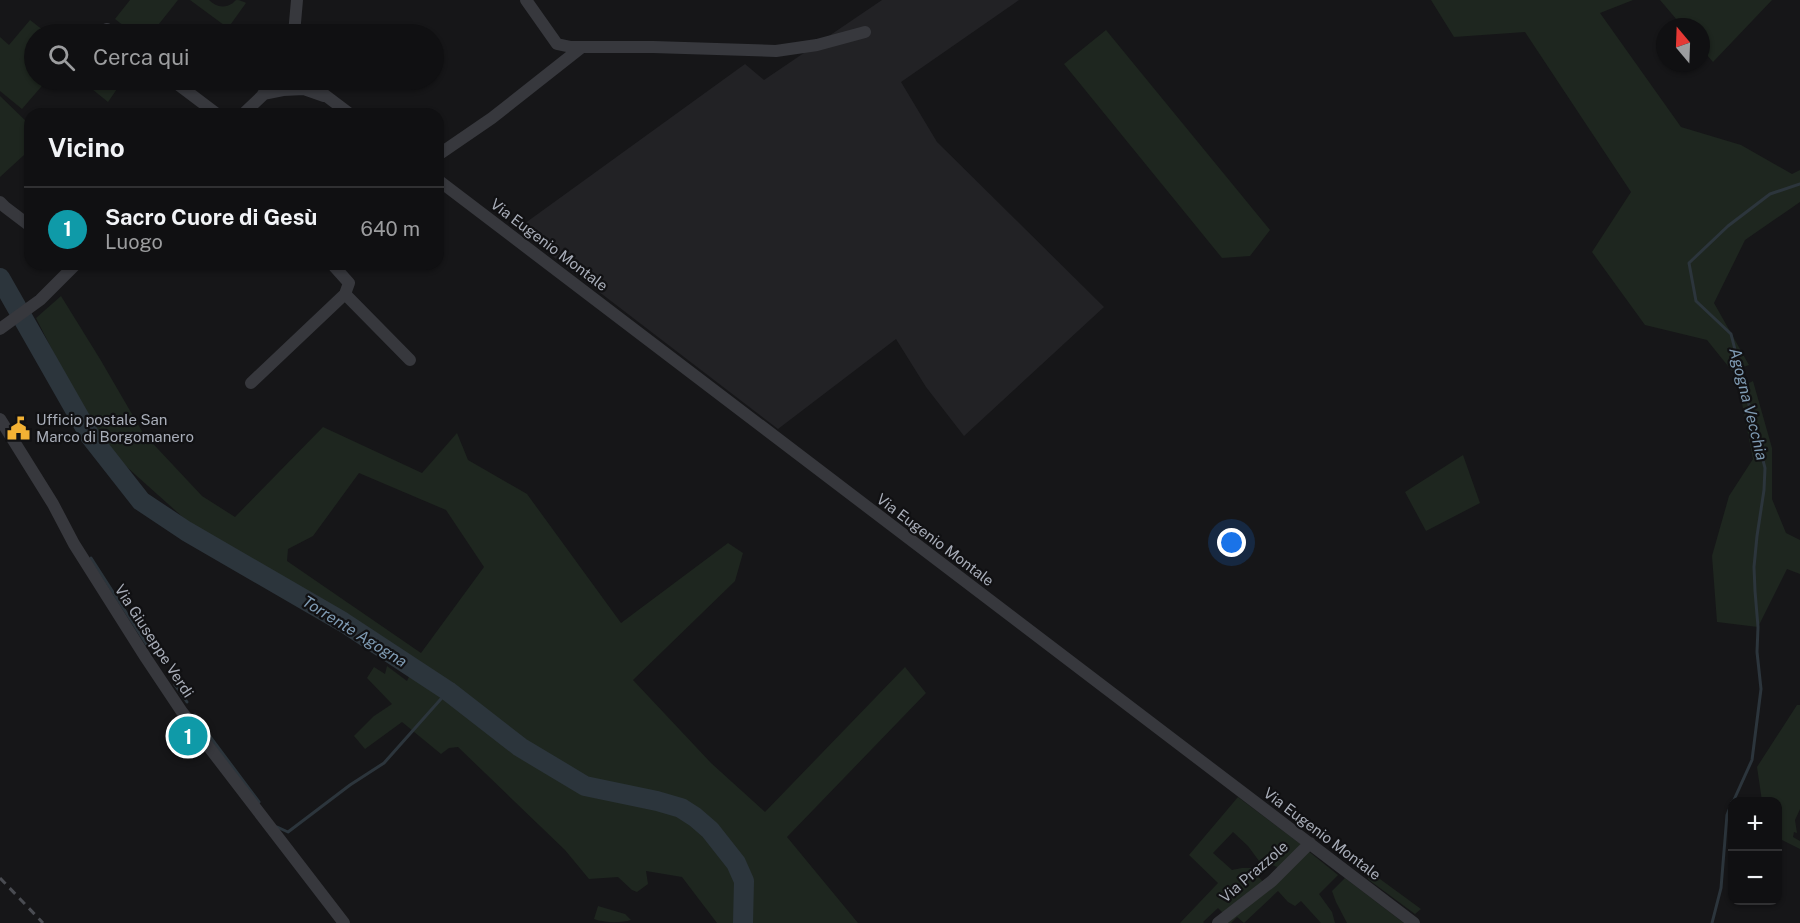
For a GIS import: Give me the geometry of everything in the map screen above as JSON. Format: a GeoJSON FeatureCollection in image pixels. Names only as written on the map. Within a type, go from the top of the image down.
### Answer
{"type":"FeatureCollection","features":[{"type":"Feature","properties":{"kind":"street"},"geometry":{"type":"LineString","coordinates":[[295,24],[297,0]]}},
{"type":"Feature","properties":{"kind":"street"},"geometry":{"type":"LineString","coordinates":[[526,0],[557,44],[571,47],[776,51],[817,45],[865,32]]}},
{"type":"Feature","properties":{"kind":"street"},"geometry":{"type":"LineString","coordinates":[[444,151],[492,118],[582,47]]}},
{"type":"Feature","properties":{"kind":"street"},"geometry":{"type":"LineString","coordinates":[[185,90],[209,108]]}},
{"type":"Feature","properties":{"kind":"street"},"geometry":{"type":"LineString","coordinates":[[249,108],[268,90]]}},
{"type":"Feature","properties":{"kind":"street"},"geometry":{"type":"LineString","coordinates":[[263,94],[283,90]]}},
{"type":"Feature","properties":{"kind":"street"},"geometry":{"type":"LineString","coordinates":[[307,90],[324,96]]}},
{"type":"Feature","properties":{"kind":"street"},"geometry":{"type":"LineString","coordinates":[[317,90],[341,108]]}},
{"type":"Feature","properties":{"kind":"street","name":"Via Eugenio Montale"},"geometry":{"type":"LineString","coordinates":[[444,185],[1414,923]]}},
{"type":"Feature","properties":{"kind":"street"},"geometry":{"type":"LineString","coordinates":[[0,202],[24,221]]}},
{"type":"Feature","properties":{"kind":"street"},"geometry":{"type":"LineString","coordinates":[[0,329],[40,300],[70,270]]}},
{"type":"Feature","properties":{"kind":"street"},"geometry":{"type":"LineString","coordinates":[[251,383],[345,294],[349,283],[337,270]]}},
{"type":"Feature","properties":{"kind":"street"},"geometry":{"type":"LineString","coordinates":[[345,294],[410,360]]}},
{"type":"Feature","properties":{"kind":"street","name":"Via Giuseppe Verdi"},"geometry":{"type":"LineString","coordinates":[[0,419],[53,504],[74,544],[182,712],[344,923]]}},
{"type":"Feature","properties":{"kind":"street","name":"Via Prazzole"},"geometry":{"type":"LineString","coordinates":[[1218,923],[1272,880],[1310,843]]}},
{"type":"Feature","properties":{"kind":"shaded area"},"geometry":{"type":"Polygon","coordinates":[[[130,0],[178,0],[159,24],[121,24],[115,19],[130,0]]]}},
{"type":"Feature","properties":{"kind":"shaded area"},"geometry":{"type":"Polygon","coordinates":[[[190,0],[209,0],[220,6],[230,5],[236,0],[246,3],[231,24],[223,24],[190,0]]]}},
{"type":"Feature","properties":{"kind":"shaded area"},"geometry":{"type":"Polygon","coordinates":[[[882,0],[1019,0],[901,82],[937,142],[1104,307],[964,436],[926,387],[896,339],[778,429],[517,229],[745,64],[764,80],[882,0]]]}},
{"type":"Feature","properties":{"kind":"shaded area"},"geometry":{"type":"Polygon","coordinates":[[[1431,0],[1633,0],[1600,13],[1681,127],[1741,145],[1792,174],[1800,170],[1800,202],[1745,240],[1714,303],[1749,365],[1732,371],[1707,340],[1645,325],[1592,252],[1631,192],[1525,32],[1454,37],[1431,0]]]}},
{"type":"Feature","properties":{"kind":"shaded area"},"geometry":{"type":"Polygon","coordinates":[[[1660,0],[1772,0],[1713,62],[1710,58],[1710,18],[1675,18],[1660,0]]]}},
{"type":"Feature","properties":{"kind":"shaded area"},"geometry":{"type":"Polygon","coordinates":[[[24,27],[24,90],[38,90],[22,109],[0,91],[0,37],[9,45],[24,27]]]}},
{"type":"Feature","properties":{"kind":"shaded area"},"geometry":{"type":"Polygon","coordinates":[[[1106,30],[1270,230],[1250,256],[1222,258],[1064,64],[1106,30]]]}},
{"type":"Feature","properties":{"kind":"shaded area"},"geometry":{"type":"Polygon","coordinates":[[[93,90],[116,90],[108,102],[93,90]]]}},
{"type":"Feature","properties":{"kind":"shaded area"},"geometry":{"type":"Polygon","coordinates":[[[0,96],[24,119],[24,155],[0,177],[0,96]]]}},
{"type":"Feature","properties":{"kind":"shaded area"},"geometry":{"type":"Polygon","coordinates":[[[61,296],[143,433],[202,496],[235,517],[323,427],[422,473],[457,433],[468,460],[527,494],[621,623],[728,543],[743,553],[735,581],[633,680],[711,763],[765,812],[905,667],[926,693],[787,837],[858,923],[717,923],[682,877],[646,871],[648,884],[637,892],[618,877],[589,879],[565,850],[458,747],[449,748],[441,754],[402,722],[365,749],[354,736],[374,716],[392,704],[367,678],[374,667],[385,674],[387,666],[407,681],[416,662],[289,580],[196,529],[119,460],[86,417],[36,318],[61,296]],[[359,473],[313,536],[288,549],[287,561],[421,653],[484,567],[446,510],[359,473]]]}},
{"type":"Feature","properties":{"kind":"shaded area"},"geometry":{"type":"Polygon","coordinates":[[[1753,381],[1772,448],[1772,499],[1786,533],[1800,540],[1800,574],[1787,569],[1758,627],[1717,622],[1712,556],[1729,496],[1753,459],[1739,388],[1753,381]]]}},
{"type":"Feature","properties":{"kind":"shaded area"},"geometry":{"type":"Polygon","coordinates":[[[1463,455],[1480,503],[1426,531],[1405,492],[1463,455]]]}},
{"type":"Feature","properties":{"kind":"shaded area"},"geometry":{"type":"Polygon","coordinates":[[[1797,705],[1800,705],[1800,809],[1795,820],[1797,833],[1794,832],[1793,837],[1800,841],[1800,849],[1782,840],[1782,797],[1761,797],[1757,767],[1797,705]]]}},
{"type":"Feature","properties":{"kind":"shaded area"},"geometry":{"type":"Polygon","coordinates":[[[1238,797],[1302,845],[1280,868],[1272,865],[1265,869],[1248,846],[1233,832],[1213,853],[1232,870],[1251,868],[1264,883],[1224,914],[1218,908],[1204,923],[1180,923],[1218,883],[1189,855],[1238,797]]]}},
{"type":"Feature","properties":{"kind":"shaded area"},"geometry":{"type":"Polygon","coordinates":[[[1307,850],[1338,875],[1319,894],[1332,912],[1335,923],[1321,923],[1301,901],[1295,906],[1278,891],[1244,923],[1237,917],[1231,923],[1226,923],[1307,850]]]}},
{"type":"Feature","properties":{"kind":"shaded area"},"geometry":{"type":"Polygon","coordinates":[[[1354,860],[1421,909],[1415,914],[1369,880],[1366,874],[1355,866],[1354,860]]]}},
{"type":"Feature","properties":{"kind":"shaded area"},"geometry":{"type":"Polygon","coordinates":[[[1345,878],[1404,923],[1347,923],[1332,891],[1345,878]]]}},
{"type":"Feature","properties":{"kind":"shaded area"},"geometry":{"type":"Polygon","coordinates":[[[598,906],[625,914],[631,920],[613,922],[594,919],[598,906]]]}},
{"type":"Feature","properties":{"kind":"waterway","name":"Agogna Vecchia"},"geometry":{"type":"LineString","coordinates":[[1735,797],[1752,760],[1761,689],[1757,652],[1758,627],[1754,567],[1765,468],[1731,334],[1696,301],[1689,263],[1728,226],[1770,194],[1800,184]]}},
{"type":"Feature","properties":{"kind":"waterway","name":"Torrente Agogna"},"geometry":{"type":"LineString","coordinates":[[0,278],[90,436],[141,501],[186,531],[343,622],[448,691],[520,747],[585,786],[657,801],[681,808],[695,817],[710,830],[736,863],[744,881],[743,923]]}},
{"type":"Feature","properties":{"kind":"waterway"},"geometry":{"type":"LineString","coordinates":[[91,558],[147,645]]}},
{"type":"Feature","properties":{"kind":"waterway"},"geometry":{"type":"LineString","coordinates":[[175,685],[187,702]]}},
{"type":"Feature","properties":{"kind":"waterway"},"geometry":{"type":"LineString","coordinates":[[277,827],[288,832],[350,785],[384,763],[448,691]]}},
{"type":"Feature","properties":{"kind":"waterway"},"geometry":{"type":"LineString","coordinates":[[195,715],[203,727]]}},
{"type":"Feature","properties":{"kind":"waterway"},"geometry":{"type":"LineString","coordinates":[[208,734],[259,802]]}},
{"type":"Feature","properties":{"kind":"waterway","name":"Agogna Vecchia"},"geometry":{"type":"LineString","coordinates":[[1712,923],[1721,888],[1728,812]]}},
{"type":"Feature","properties":{"kind":"railway"},"geometry":{"type":"LineString","coordinates":[[0,878],[43,923]]}},
{"type":"Feature","properties":{"kind":"place","name":"Ufficio postale San Marco di Borgomanero"},"geometry":{"type":"Point","coordinates":[18,429]}},
{"type":"Feature","properties":{"kind":"place","name":"Sacro Cuore di Gesù"},"geometry":{"type":"Point","coordinates":[188,736]}}]}
